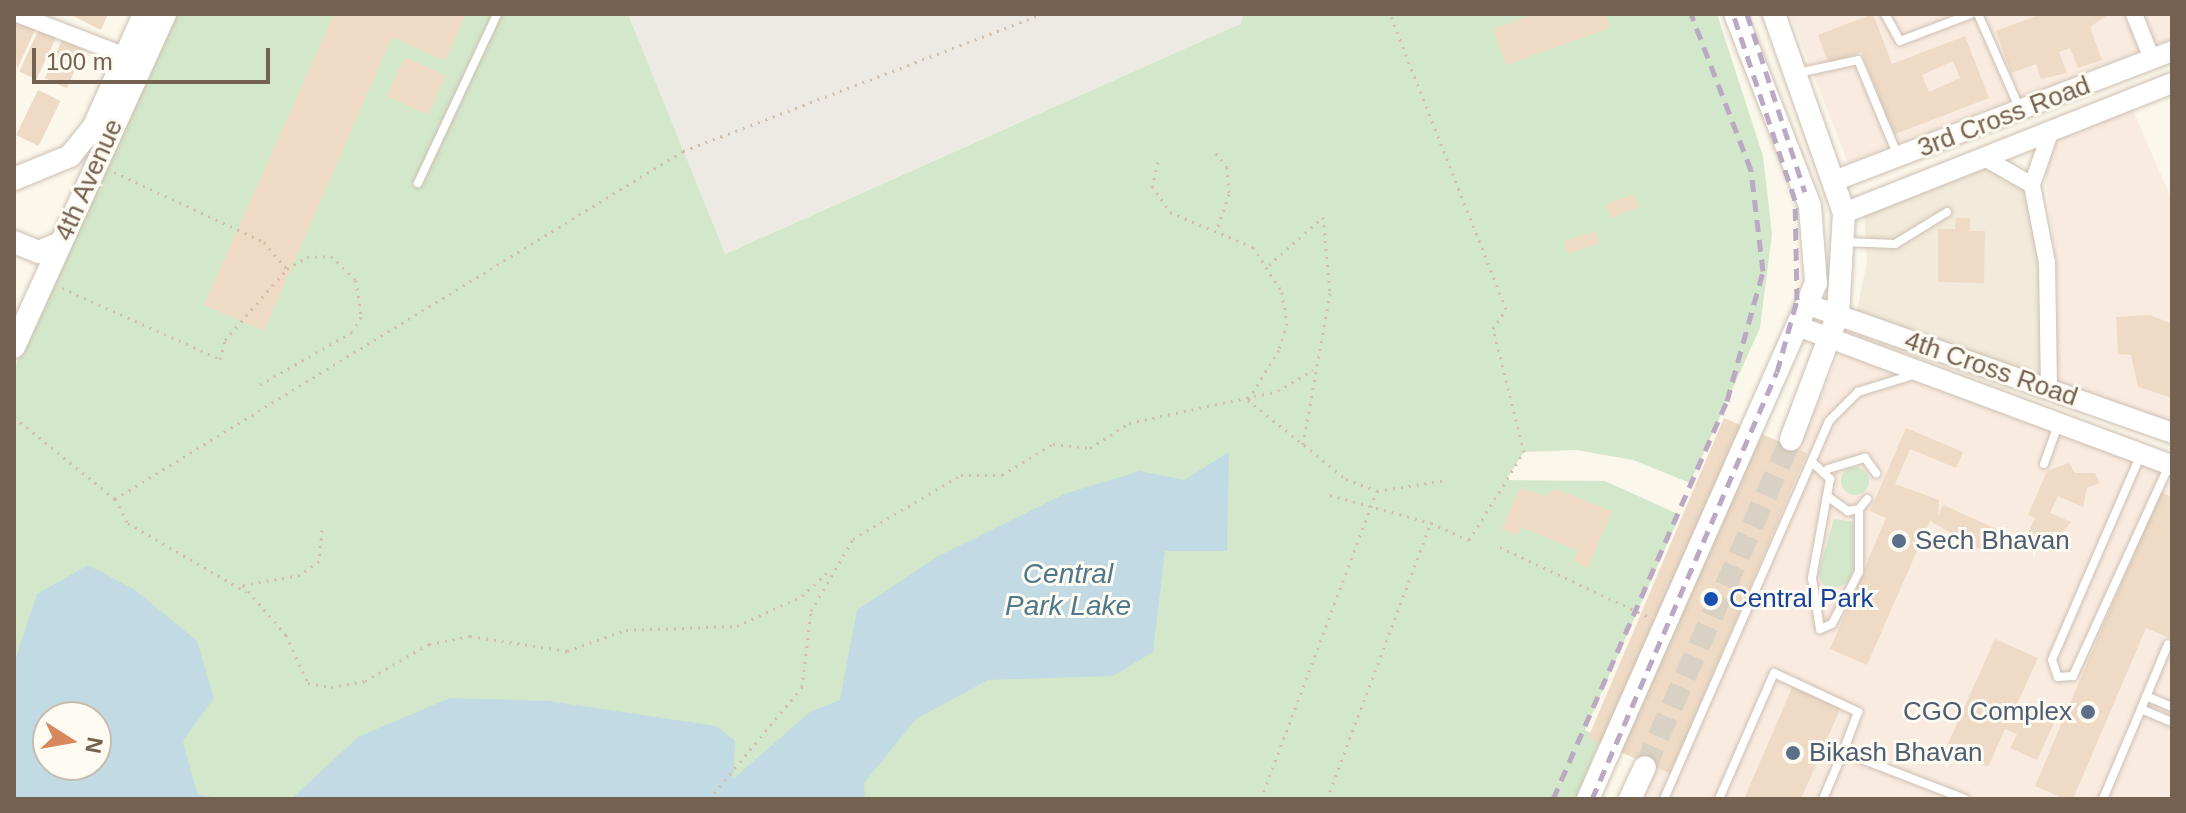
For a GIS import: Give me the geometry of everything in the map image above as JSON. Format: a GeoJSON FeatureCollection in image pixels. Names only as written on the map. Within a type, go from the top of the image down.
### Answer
{"type":"FeatureCollection","features":[{"type":"Feature","properties":{"kind":"main road","name":"4th Avenue"},"geometry":{"type":"LineString","coordinates":[[24,180],[70,156],[94,126],[144,14]]}},
{"type":"Feature","properties":{"kind":"main road","name":"4th Avenue"},"geometry":{"type":"LineString","coordinates":[[14,347],[165,14]]}},
{"type":"Feature","properties":{"kind":"main road"},"geometry":{"type":"LineString","coordinates":[[1588,799],[1800,327],[1809,305],[1819,256],[1810,206],[1735,14]]}},
{"type":"Feature","properties":{"kind":"main road"},"geometry":{"type":"LineString","coordinates":[[1774,14],[1844,213],[1838,314],[1791,439]]}},
{"type":"Feature","properties":{"kind":"main road"},"geometry":{"type":"LineString","coordinates":[[24,180],[68,181],[77,207]]}},
{"type":"Feature","properties":{"kind":"main road"},"geometry":{"type":"LineString","coordinates":[[14,242],[39,252],[60,243]]}},
{"type":"Feature","properties":{"kind":"main road"},"geometry":{"type":"LineString","coordinates":[[1630,799],[1645,767]]}},
{"type":"Feature","properties":{"kind":"street"},"geometry":{"type":"LineString","coordinates":[[17,14],[126,56]]}},
{"type":"Feature","properties":{"kind":"street"},"geometry":{"type":"LineString","coordinates":[[2134,14],[2152,59]]}},
{"type":"Feature","properties":{"kind":"street","name":"3rd Cross Road"},"geometry":{"type":"LineString","coordinates":[[1834,181],[2172,51]]}},
{"type":"Feature","properties":{"kind":"street"},"geometry":{"type":"LineString","coordinates":[[2110,77],[2120,103]]}},
{"type":"Feature","properties":{"kind":"street"},"geometry":{"type":"LineString","coordinates":[[1844,213],[2172,83]]}},
{"type":"Feature","properties":{"kind":"street"},"geometry":{"type":"LineString","coordinates":[[2049,389],[2047,263],[2032,185],[2036,157],[2051,130]]}},
{"type":"Feature","properties":{"kind":"street"},"geometry":{"type":"LineString","coordinates":[[1983,157],[2032,185]]}},
{"type":"Feature","properties":{"kind":"street","name":"4th Cross Road"},"geometry":{"type":"LineString","coordinates":[[1809,305],[2172,433]]}},
{"type":"Feature","properties":{"kind":"street"},"geometry":{"type":"LineString","coordinates":[[1800,327],[2170,464]]}},
{"type":"Feature","properties":{"kind":"lane"},"geometry":{"type":"LineString","coordinates":[[418,183],[497,14]]}},
{"type":"Feature","properties":{"kind":"lane"},"geometry":{"type":"LineString","coordinates":[[1885,14],[1900,41],[1971,14]]}},
{"type":"Feature","properties":{"kind":"lane"},"geometry":{"type":"LineString","coordinates":[[1978,14],[2021,111]]}},
{"type":"Feature","properties":{"kind":"lane"},"geometry":{"type":"LineString","coordinates":[[1796,73],[1858,60],[1899,157]]}},
{"type":"Feature","properties":{"kind":"lane"},"geometry":{"type":"LineString","coordinates":[[1844,242],[1895,244],[1947,212]]}},
{"type":"Feature","properties":{"kind":"lane"},"geometry":{"type":"LineString","coordinates":[[1664,799],[1829,421],[1858,392],[1922,374]]}},
{"type":"Feature","properties":{"kind":"lane"},"geometry":{"type":"LineString","coordinates":[[2044,464],[2058,425]]}},
{"type":"Feature","properties":{"kind":"lane"},"geometry":{"type":"LineString","coordinates":[[2141,454],[2052,660],[2058,677],[2073,676],[2170,464]]}},
{"type":"Feature","properties":{"kind":"lane"},"geometry":{"type":"LineString","coordinates":[[1812,462],[1828,469],[1865,458],[1876,473]]}},
{"type":"Feature","properties":{"kind":"lane"},"geometry":{"type":"LineString","coordinates":[[1828,469],[1827,496],[1812,578],[1820,629],[1832,624],[1859,572],[1859,509],[1867,499]]}},
{"type":"Feature","properties":{"kind":"lane"},"geometry":{"type":"LineString","coordinates":[[1827,496],[1859,509]]}},
{"type":"Feature","properties":{"kind":"lane"},"geometry":{"type":"LineString","coordinates":[[2103,799],[2168,644]]}},
{"type":"Feature","properties":{"kind":"lane"},"geometry":{"type":"LineString","coordinates":[[1719,799],[1774,673],[1858,712],[1823,799]]}},
{"type":"Feature","properties":{"kind":"lane"},"geometry":{"type":"LineString","coordinates":[[2146,696],[2172,707]]}},
{"type":"Feature","properties":{"kind":"lane"},"geometry":{"type":"LineString","coordinates":[[2141,709],[2172,722]]}},
{"type":"Feature","properties":{"kind":"lane"},"geometry":{"type":"LineString","coordinates":[[1843,752],[1965,799]]}},
{"type":"Feature","properties":{"kind":"path"},"geometry":{"type":"LineString","coordinates":[[115,499],[683,151],[1041,14]]}},
{"type":"Feature","properties":{"kind":"path"},"geometry":{"type":"LineString","coordinates":[[1330,495],[1431,523],[1469,540],[1524,452],[1493,329],[1506,309],[1390,14]]}},
{"type":"Feature","properties":{"kind":"path"},"geometry":{"type":"LineString","coordinates":[[1216,153],[1227,167],[1229,194],[1218,229]]}},
{"type":"Feature","properties":{"kind":"path"},"geometry":{"type":"LineString","coordinates":[[1158,162],[1152,186],[1170,212],[1218,229],[1253,247],[1269,265],[1287,323],[1248,400]]}},
{"type":"Feature","properties":{"kind":"path"},"geometry":{"type":"LineString","coordinates":[[96,163],[264,242],[287,269]]}},
{"type":"Feature","properties":{"kind":"path"},"geometry":{"type":"LineString","coordinates":[[1269,265],[1323,217],[1330,293],[1313,370],[1303,445]]}},
{"type":"Feature","properties":{"kind":"path"},"geometry":{"type":"LineString","coordinates":[[44,280],[220,359],[225,340],[287,269],[307,257],[331,256],[356,280],[361,317],[352,332],[256,387]]}},
{"type":"Feature","properties":{"kind":"path"},"geometry":{"type":"LineString","coordinates":[[709,799],[802,687],[811,611],[832,569],[853,539],[961,475],[1002,475],[1053,444],[1090,448],[1129,423],[1248,400],[1299,383],[1313,370]]}},
{"type":"Feature","properties":{"kind":"path"},"geometry":{"type":"LineString","coordinates":[[1248,400],[1346,479],[1377,491],[1447,480]]}},
{"type":"Feature","properties":{"kind":"path"},"geometry":{"type":"LineString","coordinates":[[14,417],[115,499],[128,523],[248,593]]}},
{"type":"Feature","properties":{"kind":"path"},"geometry":{"type":"LineString","coordinates":[[1261,799],[1377,491]]}},
{"type":"Feature","properties":{"kind":"path"},"geometry":{"type":"LineString","coordinates":[[1327,799],[1431,523]]}},
{"type":"Feature","properties":{"kind":"path"},"geometry":{"type":"LineString","coordinates":[[322,530],[319,561],[300,575],[243,585],[286,635],[308,683],[331,687],[365,681],[429,644],[470,636],[567,651],[626,630],[737,626],[802,596],[832,569]]}},
{"type":"Feature","properties":{"kind":"path"},"geometry":{"type":"LineString","coordinates":[[1500,547],[1666,624]]}},
{"type":"Feature","properties":{"kind":"shaded area"},"geometry":{"type":"Polygon","coordinates":[[[628,14],[1244,14],[1240,24],[724,254],[628,14]]]}},
{"type":"Feature","properties":{"kind":"shaded area"},"geometry":{"type":"Polygon","coordinates":[[[1790,14],[2172,14],[2172,39],[1848,163],[1790,14]]]}},
{"type":"Feature","properties":{"kind":"shaded area"},"geometry":{"type":"Polygon","coordinates":[[[2131,106],[2172,200],[2172,425],[2057,384],[2057,274],[2043,158],[2055,137],[2131,106]]]}},
{"type":"Feature","properties":{"kind":"shaded area"},"geometry":{"type":"Polygon","coordinates":[[[1988,167],[2027,187],[2042,264],[2043,378],[1856,315],[1867,262],[1864,211],[1988,167]]]}},
{"type":"Feature","properties":{"kind":"shaded area"},"geometry":{"type":"Polygon","coordinates":[[[1841,351],[2172,471],[2172,799],[1638,799],[1841,351]]]}},
{"type":"Feature","properties":{"kind":"green space"},"geometry":{"type":"Polygon","coordinates":[[[172,14],[628,14],[725,254],[1240,24],[1244,14],[1717,14],[1763,156],[1772,234],[1760,328],[1690,483],[1633,460],[1576,450],[1524,452],[1506,480],[1605,481],[1680,515],[1585,730],[1601,738],[1576,799],[14,799],[14,369],[172,14]]]}},
{"type":"Feature","properties":{"kind":"green space"},"geometry":{"type":"Polygon","coordinates":[[[1855,467],[1865,471],[1869,481],[1865,491],[1855,495],[1845,491],[1841,481],[1845,471],[1855,467]]]}},
{"type":"Feature","properties":{"kind":"green space"},"geometry":{"type":"Polygon","coordinates":[[[1834,519],[1857,522],[1858,563],[1848,582],[1827,593],[1818,574],[1834,519]]]}},
{"type":"Feature","properties":{"kind":"water","name":"Central Park Lake"},"geometry":{"type":"Polygon","coordinates":[[[1229,452],[1227,551],[1165,551],[1153,652],[1113,676],[988,680],[916,719],[864,783],[865,799],[291,799],[358,737],[450,698],[549,701],[716,726],[735,741],[733,779],[810,712],[840,700],[857,610],[937,557],[1064,494],[1140,471],[1184,480],[1229,452]]]}},
{"type":"Feature","properties":{"kind":"water"},"geometry":{"type":"Polygon","coordinates":[[[88,565],[135,590],[197,641],[214,698],[183,741],[197,794],[223,799],[14,799],[14,664],[37,594],[88,565]]]}},
{"type":"Feature","properties":{"kind":"building"},"geometry":{"type":"Polygon","coordinates":[[[69,14],[108,14],[101,30],[69,14]]]}},
{"type":"Feature","properties":{"kind":"building"},"geometry":{"type":"Polygon","coordinates":[[[334,14],[466,14],[445,61],[392,37],[264,331],[204,305],[334,14]]]}},
{"type":"Feature","properties":{"kind":"building"},"geometry":{"type":"Polygon","coordinates":[[[1535,14],[1605,14],[1610,28],[1506,65],[1493,29],[1535,14]]]}},
{"type":"Feature","properties":{"kind":"building"},"geometry":{"type":"Polygon","coordinates":[[[1873,14],[1892,64],[1965,36],[1989,98],[1893,135],[1862,52],[1829,64],[1818,35],[1873,14]],[[1953,61],[1922,75],[1929,92],[1960,78],[1953,61]]]}},
{"type":"Feature","properties":{"kind":"building"},"geometry":{"type":"Polygon","coordinates":[[[2042,14],[2109,14],[2090,27],[2102,60],[2078,68],[2070,48],[2059,52],[2067,73],[2041,79],[2036,64],[2011,73],[1996,31],[2042,14]]]}},
{"type":"Feature","properties":{"kind":"building"},"geometry":{"type":"Polygon","coordinates":[[[18,20],[36,28],[17,69],[14,29],[18,20]]]}},
{"type":"Feature","properties":{"kind":"building"},"geometry":{"type":"Polygon","coordinates":[[[39,29],[56,37],[36,80],[19,72],[39,29]]]}},
{"type":"Feature","properties":{"kind":"building"},"geometry":{"type":"Polygon","coordinates":[[[62,40],[84,50],[67,88],[45,78],[62,40]]]}},
{"type":"Feature","properties":{"kind":"building"},"geometry":{"type":"Polygon","coordinates":[[[405,57],[446,76],[428,115],[387,96],[405,57]]]}},
{"type":"Feature","properties":{"kind":"building"},"geometry":{"type":"Polygon","coordinates":[[[38,90],[60,101],[39,146],[16,135],[38,90]]]}},
{"type":"Feature","properties":{"kind":"building"},"geometry":{"type":"Polygon","coordinates":[[[1634,194],[1639,207],[1611,218],[1606,205],[1634,194]]]}},
{"type":"Feature","properties":{"kind":"building"},"geometry":{"type":"Polygon","coordinates":[[[1956,218],[1970,218],[1970,231],[1985,231],[1984,283],[1938,282],[1938,229],[1955,229],[1956,218]]]}},
{"type":"Feature","properties":{"kind":"building"},"geometry":{"type":"Polygon","coordinates":[[[1595,231],[1599,243],[1568,254],[1564,241],[1595,231]]]}},
{"type":"Feature","properties":{"kind":"building"},"geometry":{"type":"Polygon","coordinates":[[[2150,315],[2172,324],[2172,398],[2138,387],[2131,355],[2118,354],[2116,317],[2150,315]]]}},
{"type":"Feature","properties":{"kind":"building","name":"Central Park"},"geometry":{"type":"Polygon","coordinates":[[[1724,418],[1807,453],[1671,774],[1588,738],[1724,418]]]}},
{"type":"Feature","properties":{"kind":"building","name":"Sech Bhavan"},"geometry":{"type":"Polygon","coordinates":[[[1906,428],[1963,452],[1956,468],[1910,449],[1895,484],[1939,500],[1938,516],[1943,505],[1997,529],[1987,553],[1930,521],[1867,665],[1830,649],[1886,518],[1870,511],[1906,428]]]}},
{"type":"Feature","properties":{"kind":"building"},"geometry":{"type":"Polygon","coordinates":[[[2069,463],[2075,473],[2095,473],[2100,483],[2087,488],[2083,507],[2058,496],[2050,513],[2071,522],[2048,551],[2025,541],[2035,518],[2028,515],[2047,471],[2069,463]]]}},
{"type":"Feature","properties":{"kind":"building"},"geometry":{"type":"Polygon","coordinates":[[[1520,488],[1546,496],[1555,489],[1612,511],[1588,568],[1574,561],[1577,550],[1521,527],[1518,535],[1502,529],[1520,488]]]}},
{"type":"Feature","properties":{"kind":"building","name":"CGO Complex"},"geometry":{"type":"Polygon","coordinates":[[[2160,492],[2172,497],[2172,639],[2146,628],[2073,799],[2065,799],[2035,786],[2160,492]]]}},
{"type":"Feature","properties":{"kind":"building"},"geometry":{"type":"Polygon","coordinates":[[[1995,639],[2038,658],[2013,713],[2024,718],[2031,702],[2058,714],[2037,760],[2010,748],[2017,734],[2005,729],[1988,767],[1946,748],[1995,639]]]}},
{"type":"Feature","properties":{"kind":"building","name":"Bikash Bhavan"},"geometry":{"type":"Polygon","coordinates":[[[1793,686],[1841,707],[1801,799],[1744,799],[1793,686]]]}},
{"type":"Feature","properties":{"kind":"tunnel"},"geometry":{"type":"LineString","coordinates":[[1645,767],[1791,439]]}},
{"type":"Feature","properties":{"kind":"railway"},"geometry":{"type":"LineString","coordinates":[[1553,799],[1727,401],[1763,271],[1751,170],[1691,14]]}},
{"type":"Feature","properties":{"kind":"railway"},"geometry":{"type":"LineString","coordinates":[[1592,799],[1777,372],[1797,300],[1795,200],[1733,14]]}},
{"type":"Feature","properties":{"kind":"railway"},"geometry":{"type":"LineString","coordinates":[[1747,14],[1805,192]]}},
{"type":"Feature","properties":{"kind":"place","name":"Sech Bhavan"},"geometry":{"type":"Point","coordinates":[1899,541]}},
{"type":"Feature","properties":{"kind":"place","name":"Central Park"},"geometry":{"type":"Point","coordinates":[1711,599]}},
{"type":"Feature","properties":{"kind":"place","name":"CGO Complex"},"geometry":{"type":"Point","coordinates":[2088,712]}},
{"type":"Feature","properties":{"kind":"place","name":"Bikash Bhavan"},"geometry":{"type":"Point","coordinates":[1793,753]}}]}
